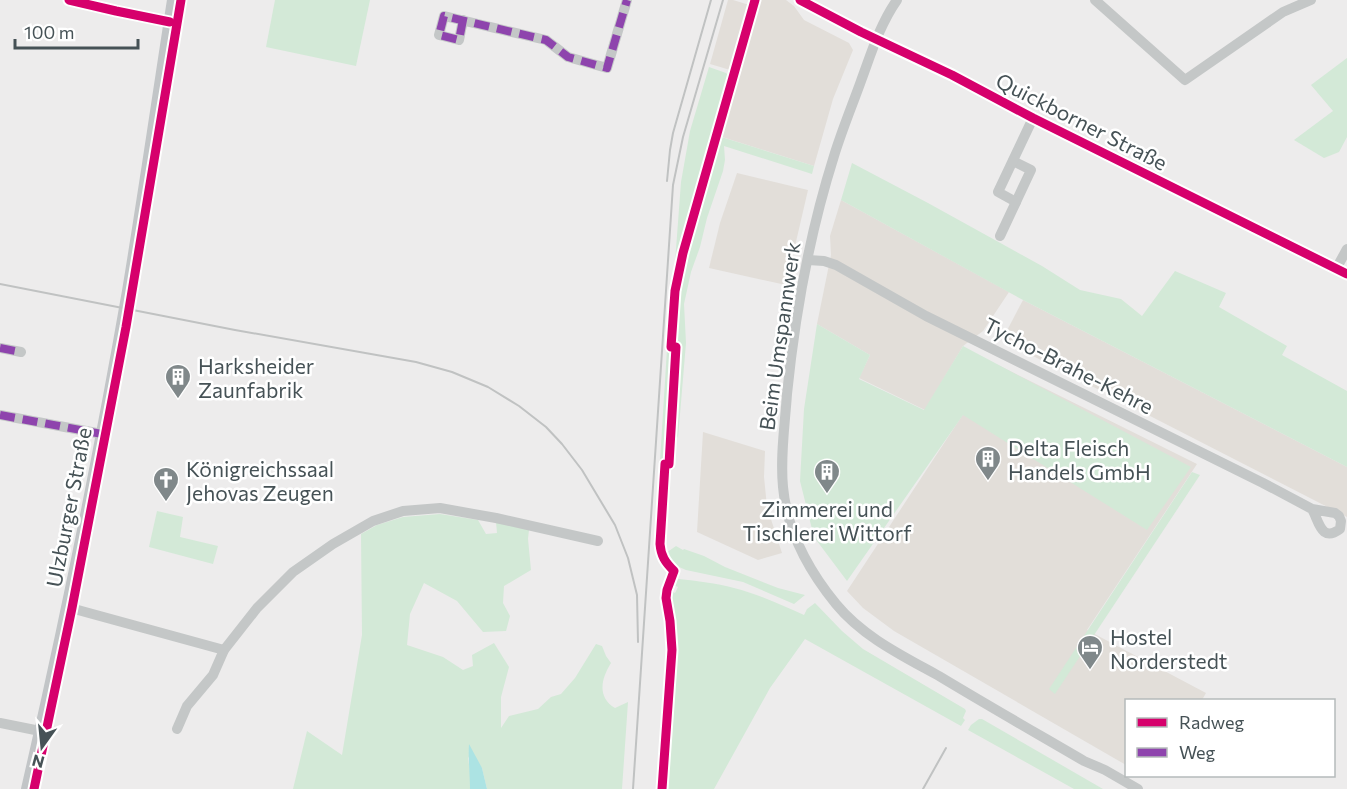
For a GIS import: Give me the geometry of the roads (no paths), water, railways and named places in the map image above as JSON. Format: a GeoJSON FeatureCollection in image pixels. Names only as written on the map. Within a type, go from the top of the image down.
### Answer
{"type":"FeatureCollection","features":[{"type":"Feature","properties":{"kind":"main road","name":"Ulzburger Straße"},"geometry":{"type":"LineString","coordinates":[[27,789],[102,434],[128,290],[173,0]]}},
{"type":"Feature","properties":{"kind":"street"},"geometry":{"type":"LineString","coordinates":[[69,0],[170,22]]}},
{"type":"Feature","properties":{"kind":"street"},"geometry":{"type":"LineString","coordinates":[[463,20],[546,40],[568,57],[607,68],[627,0]]}},
{"type":"Feature","properties":{"kind":"street","name":"Quickborner Straße"},"geometry":{"type":"LineString","coordinates":[[800,0],[1347,274]]}},
{"type":"Feature","properties":{"kind":"street","name":"Beim Umspannwerk"},"geometry":{"type":"LineString","coordinates":[[897,0],[877,40],[834,155],[808,260],[790,368],[782,469],[783,488],[791,524],[807,563],[838,606],[868,633],[1084,761],[1105,770],[1137,789]]}},
{"type":"Feature","properties":{"kind":"street"},"geometry":{"type":"LineString","coordinates":[[1095,0],[1185,80],[1283,12],[1311,0]]}},
{"type":"Feature","properties":{"kind":"street"},"geometry":{"type":"LineString","coordinates":[[1016,202],[998,192],[1034,118]]}},
{"type":"Feature","properties":{"kind":"street"},"geometry":{"type":"LineString","coordinates":[[1000,236],[1031,170],[1013,161]]}},
{"type":"Feature","properties":{"kind":"street"},"geometry":{"type":"LineString","coordinates":[[1336,269],[1347,249]]}},
{"type":"Feature","properties":{"kind":"street","name":"Tycho-Brahe-Kehre"},"geometry":{"type":"LineString","coordinates":[[808,260],[824,261],[836,265],[926,316],[1312,509]]}},
{"type":"Feature","properties":{"kind":"street"},"geometry":{"type":"LineString","coordinates":[[0,348],[21,352]]}},
{"type":"Feature","properties":{"kind":"street"},"geometry":{"type":"LineString","coordinates":[[0,415],[102,434]]}},
{"type":"Feature","properties":{"kind":"street"},"geometry":{"type":"LineString","coordinates":[[177,729],[187,706],[213,675],[224,650],[257,608],[293,572],[333,544],[373,521],[403,511],[440,508],[598,541]]}},
{"type":"Feature","properties":{"kind":"street"},"geometry":{"type":"LineString","coordinates":[[67,607],[224,650]]}},
{"type":"Feature","properties":{"kind":"street"},"geometry":{"type":"LineString","coordinates":[[0,723],[40,731]]}},
{"type":"Feature","properties":{"kind":"water"},"geometry":{"type":"Polygon","coordinates":[[[469,744],[482,768],[487,789],[470,789],[469,744]]]}},
{"type":"Feature","properties":{"kind":"railway"},"geometry":{"type":"LineString","coordinates":[[667,181],[673,133],[711,0]]}},
{"type":"Feature","properties":{"kind":"railway"},"geometry":{"type":"LineString","coordinates":[[633,789],[673,185],[683,137],[723,0]]}},
{"type":"Feature","properties":{"kind":"railway"},"geometry":{"type":"LineString","coordinates":[[0,284],[235,330],[416,362],[452,372],[488,387],[519,406],[546,427],[562,444],[582,470],[615,525],[628,558],[637,595],[638,642]]}},
{"type":"Feature","properties":{"kind":"railway"},"geometry":{"type":"LineString","coordinates":[[923,789],[946,748]]}},
{"type":"Feature","properties":{"kind":"place","name":"Harksheider Zaunfabrik"},"geometry":{"type":"Point","coordinates":[178,400]}},
{"type":"Feature","properties":{"kind":"place","name":"Delta Fleisch Handels GmbH"},"geometry":{"type":"Point","coordinates":[988,482]}},
{"type":"Feature","properties":{"kind":"place","name":"Zimmerei und Tischlerei Wittorf"},"geometry":{"type":"Point","coordinates":[827,495]}},
{"type":"Feature","properties":{"kind":"place","name":"Königreichssaal Jehovas Zeugen"},"geometry":{"type":"Point","coordinates":[166,503]}},
{"type":"Feature","properties":{"kind":"place","name":"Hostel Norderstedt"},"geometry":{"type":"Point","coordinates":[1090,671]}}]}
